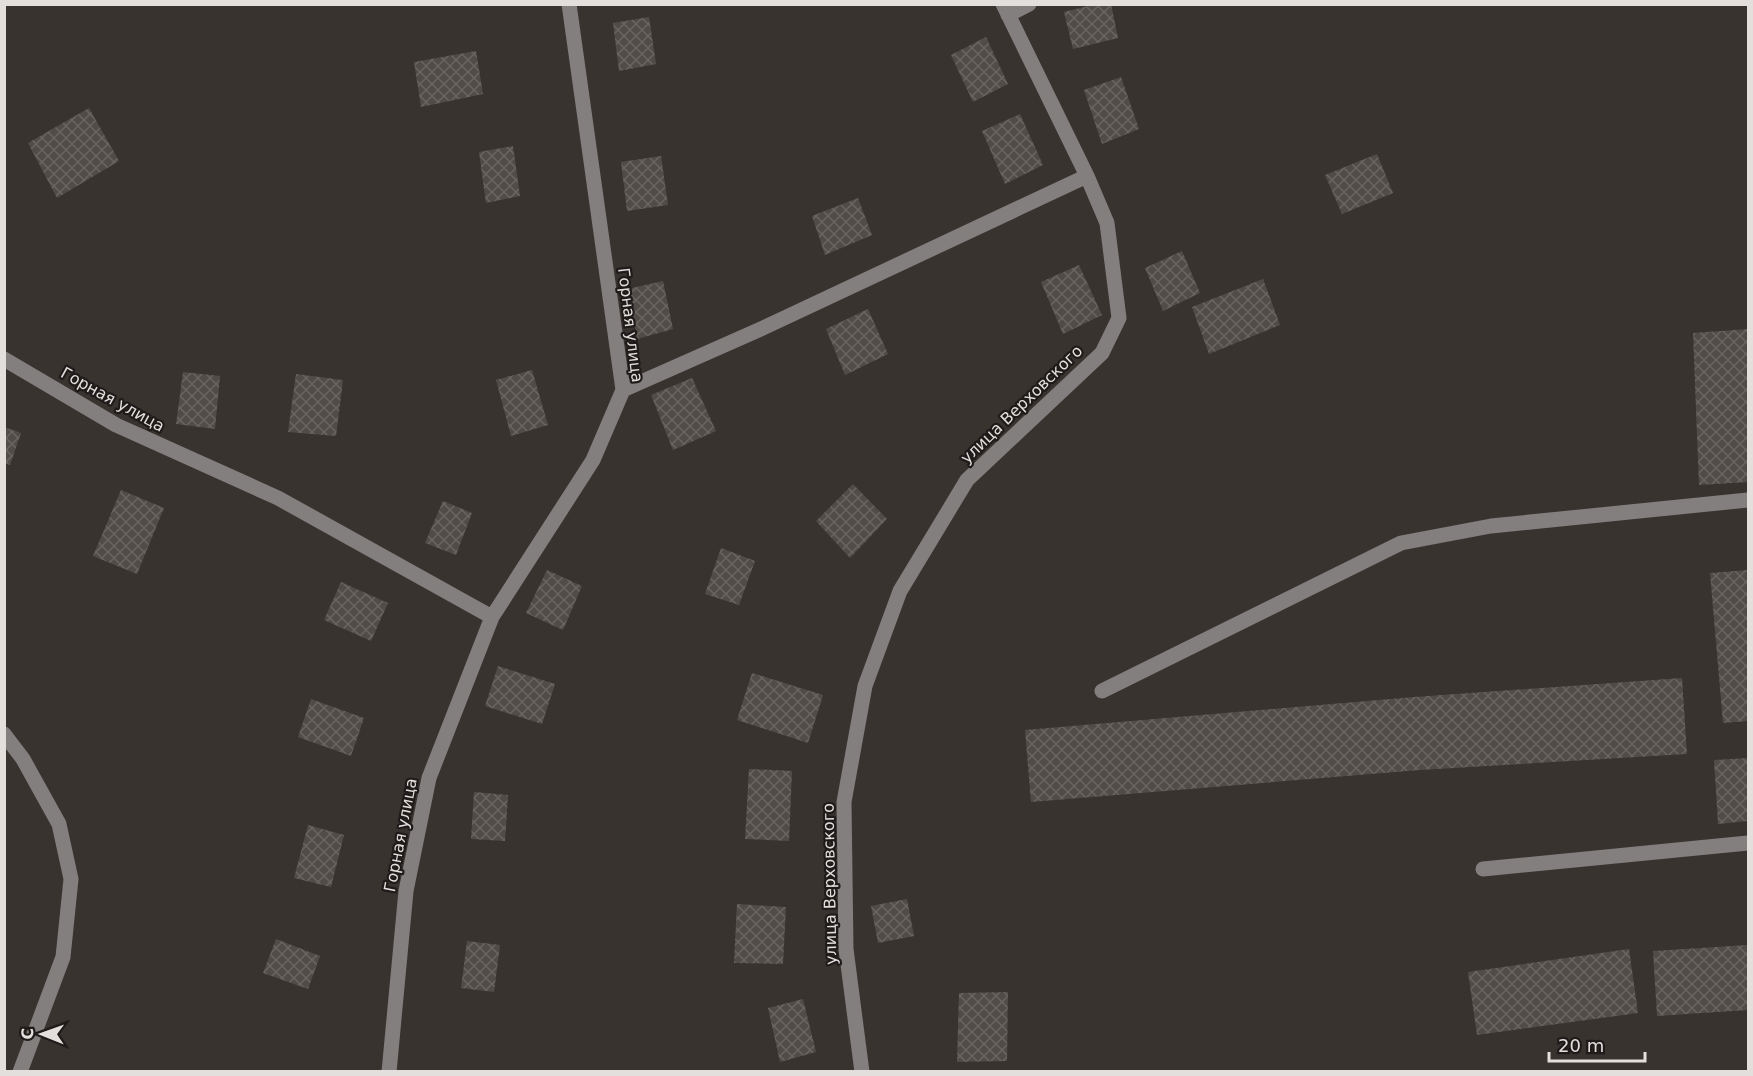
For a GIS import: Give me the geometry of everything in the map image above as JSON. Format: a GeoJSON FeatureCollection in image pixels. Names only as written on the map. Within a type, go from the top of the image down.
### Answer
{"type":"FeatureCollection","features":[{"type":"Feature","properties":{"kind":"street","name":"Горная улица"},"geometry":{"type":"LineString","coordinates":[[389,1071],[406,891],[429,778],[492,617],[593,460],[622,390],[569,4]]}},
{"type":"Feature","properties":{"kind":"street","name":"улица Верховского"},"geometry":{"type":"LineString","coordinates":[[862,1071],[846,949],[844,802],[865,686],[900,591],[967,480],[1102,353],[1119,318],[1107,223],[1087,176],[1006,10],[1029,4]]}},
{"type":"Feature","properties":{"kind":"street"},"geometry":{"type":"LineString","coordinates":[[622,390],[763,328],[1087,176]]}},
{"type":"Feature","properties":{"kind":"street","name":"Горная улица"},"geometry":{"type":"LineString","coordinates":[[4,359],[116,425],[278,498],[492,617]]}},
{"type":"Feature","properties":{"kind":"street"},"geometry":{"type":"LineString","coordinates":[[1102,691],[1401,543],[1491,526],[1749,500]]}},
{"type":"Feature","properties":{"kind":"street"},"geometry":{"type":"LineString","coordinates":[[4,734],[23,759],[59,824],[70,879],[63,957],[20,1071]]}},
{"type":"Feature","properties":{"kind":"street"},"geometry":{"type":"LineString","coordinates":[[1483,869],[1749,843]]}},
{"type":"Feature","properties":{"kind":"building"},"geometry":{"type":"Polygon","coordinates":[[[1096,4],[1111,4],[1118,38],[1073,49],[1064,12],[1096,4]]]}},
{"type":"Feature","properties":{"kind":"building"},"geometry":{"type":"Polygon","coordinates":[[[649,17],[656,64],[619,71],[613,23],[649,17]]]}},
{"type":"Feature","properties":{"kind":"building"},"geometry":{"type":"Polygon","coordinates":[[[986,37],[1008,84],[973,102],[951,55],[986,37]]]}},
{"type":"Feature","properties":{"kind":"building"},"geometry":{"type":"Polygon","coordinates":[[[476,51],[483,94],[421,107],[414,62],[476,51]]]}},
{"type":"Feature","properties":{"kind":"building"},"geometry":{"type":"Polygon","coordinates":[[[1121,77],[1139,129],[1102,144],[1084,90],[1121,77]]]}},
{"type":"Feature","properties":{"kind":"building"},"geometry":{"type":"Polygon","coordinates":[[[89,108],[119,161],[57,198],[28,143],[89,108]]]}},
{"type":"Feature","properties":{"kind":"building"},"geometry":{"type":"Polygon","coordinates":[[[1020,114],[1043,165],[1005,184],[982,131],[1020,114]]]}},
{"type":"Feature","properties":{"kind":"building"},"geometry":{"type":"Polygon","coordinates":[[[513,146],[520,196],[486,203],[479,152],[513,146]]]}},
{"type":"Feature","properties":{"kind":"building"},"geometry":{"type":"Polygon","coordinates":[[[1377,154],[1393,193],[1342,214],[1325,175],[1377,154]]]}},
{"type":"Feature","properties":{"kind":"building"},"geometry":{"type":"Polygon","coordinates":[[[661,156],[668,205],[627,211],[621,162],[661,156]]]}},
{"type":"Feature","properties":{"kind":"building"},"geometry":{"type":"Polygon","coordinates":[[[858,198],[872,235],[825,255],[812,216],[858,198]]]}},
{"type":"Feature","properties":{"kind":"building"},"geometry":{"type":"Polygon","coordinates":[[[1182,251],[1200,293],[1163,311],[1145,268],[1182,251]]]}},
{"type":"Feature","properties":{"kind":"building"},"geometry":{"type":"Polygon","coordinates":[[[1079,265],[1102,315],[1063,334],[1041,282],[1079,265]]]}},
{"type":"Feature","properties":{"kind":"building"},"geometry":{"type":"Polygon","coordinates":[[[1263,279],[1280,325],[1209,354],[1192,307],[1263,279]]]}},
{"type":"Feature","properties":{"kind":"building"},"geometry":{"type":"Polygon","coordinates":[[[663,281],[673,329],[637,339],[628,289],[663,281]]]}},
{"type":"Feature","properties":{"kind":"building"},"geometry":{"type":"Polygon","coordinates":[[[868,309],[888,354],[845,375],[826,329],[868,309]]]}},
{"type":"Feature","properties":{"kind":"building"},"geometry":{"type":"Polygon","coordinates":[[[1748,329],[1748,482],[1699,485],[1693,333],[1748,329]]]}},
{"type":"Feature","properties":{"kind":"building"},"geometry":{"type":"Polygon","coordinates":[[[532,370],[548,425],[511,436],[496,380],[532,370]]]}},
{"type":"Feature","properties":{"kind":"building"},"geometry":{"type":"Polygon","coordinates":[[[183,372],[220,376],[215,429],[176,424],[183,372]]]}},
{"type":"Feature","properties":{"kind":"building"},"geometry":{"type":"Polygon","coordinates":[[[296,374],[343,380],[336,436],[288,432],[296,374]]]}},
{"type":"Feature","properties":{"kind":"building"},"geometry":{"type":"Polygon","coordinates":[[[692,378],[716,431],[673,450],[651,395],[692,378]]]}},
{"type":"Feature","properties":{"kind":"building"},"geometry":{"type":"Polygon","coordinates":[[[4,427],[21,433],[10,465],[4,463],[4,427]]]}},
{"type":"Feature","properties":{"kind":"building"},"geometry":{"type":"Polygon","coordinates":[[[853,484],[887,519],[850,558],[816,521],[853,484]]]}},
{"type":"Feature","properties":{"kind":"building"},"geometry":{"type":"Polygon","coordinates":[[[121,490],[164,508],[137,574],[93,556],[121,490]]]}},
{"type":"Feature","properties":{"kind":"building"},"geometry":{"type":"Polygon","coordinates":[[[443,501],[472,513],[456,555],[425,543],[443,501]]]}},
{"type":"Feature","properties":{"kind":"building"},"geometry":{"type":"Polygon","coordinates":[[[721,548],[755,561],[739,605],[705,594],[721,548]]]}},
{"type":"Feature","properties":{"kind":"building"},"geometry":{"type":"Polygon","coordinates":[[[547,570],[582,586],[563,630],[526,613],[547,570]]]}},
{"type":"Feature","properties":{"kind":"building"},"geometry":{"type":"Polygon","coordinates":[[[1748,570],[1748,721],[1723,723],[1710,573],[1748,570]]]}},
{"type":"Feature","properties":{"kind":"building"},"geometry":{"type":"Polygon","coordinates":[[[341,582],[388,603],[371,641],[324,620],[341,582]]]}},
{"type":"Feature","properties":{"kind":"building"},"geometry":{"type":"Polygon","coordinates":[[[498,666],[555,684],[542,724],[485,706],[498,666]]]}},
{"type":"Feature","properties":{"kind":"building"},"geometry":{"type":"Polygon","coordinates":[[[752,673],[823,695],[808,743],[737,720],[752,673]]]}},
{"type":"Feature","properties":{"kind":"building"},"geometry":{"type":"Polygon","coordinates":[[[1682,678],[1687,754],[1420,770],[1031,802],[1025,730],[1414,697],[1682,678]]]}},
{"type":"Feature","properties":{"kind":"building"},"geometry":{"type":"Polygon","coordinates":[[[311,699],[364,718],[351,756],[298,737],[311,699]]]}},
{"type":"Feature","properties":{"kind":"building"},"geometry":{"type":"Polygon","coordinates":[[[1748,758],[1748,821],[1718,824],[1714,760],[1748,758]]]}},
{"type":"Feature","properties":{"kind":"building"},"geometry":{"type":"Polygon","coordinates":[[[749,769],[792,771],[789,841],[745,839],[749,769]]]}},
{"type":"Feature","properties":{"kind":"building"},"geometry":{"type":"Polygon","coordinates":[[[474,792],[508,795],[505,841],[471,839],[474,792]]]}},
{"type":"Feature","properties":{"kind":"building"},"geometry":{"type":"Polygon","coordinates":[[[308,825],[344,835],[331,887],[294,878],[308,825]]]}},
{"type":"Feature","properties":{"kind":"building"},"geometry":{"type":"Polygon","coordinates":[[[907,899],[914,936],[878,943],[871,906],[907,899]]]}},
{"type":"Feature","properties":{"kind":"building"},"geometry":{"type":"Polygon","coordinates":[[[737,904],[786,907],[783,964],[734,963],[737,904]]]}},
{"type":"Feature","properties":{"kind":"building"},"geometry":{"type":"Polygon","coordinates":[[[276,939],[320,956],[308,989],[263,973],[276,939]]]}},
{"type":"Feature","properties":{"kind":"building"},"geometry":{"type":"Polygon","coordinates":[[[467,941],[500,945],[494,992],[461,988],[467,941]]]}},
{"type":"Feature","properties":{"kind":"building"},"geometry":{"type":"Polygon","coordinates":[[[1748,945],[1748,1010],[1657,1016],[1653,951],[1748,945]]]}},
{"type":"Feature","properties":{"kind":"building"},"geometry":{"type":"Polygon","coordinates":[[[1629,949],[1638,1013],[1477,1035],[1468,972],[1629,949]]]}},
{"type":"Feature","properties":{"kind":"building"},"geometry":{"type":"Polygon","coordinates":[[[1008,992],[1007,1061],[957,1062],[959,993],[1008,992]]]}},
{"type":"Feature","properties":{"kind":"building"},"geometry":{"type":"Polygon","coordinates":[[[803,999],[816,1052],[780,1062],[768,1008],[803,999]]]}}]}
